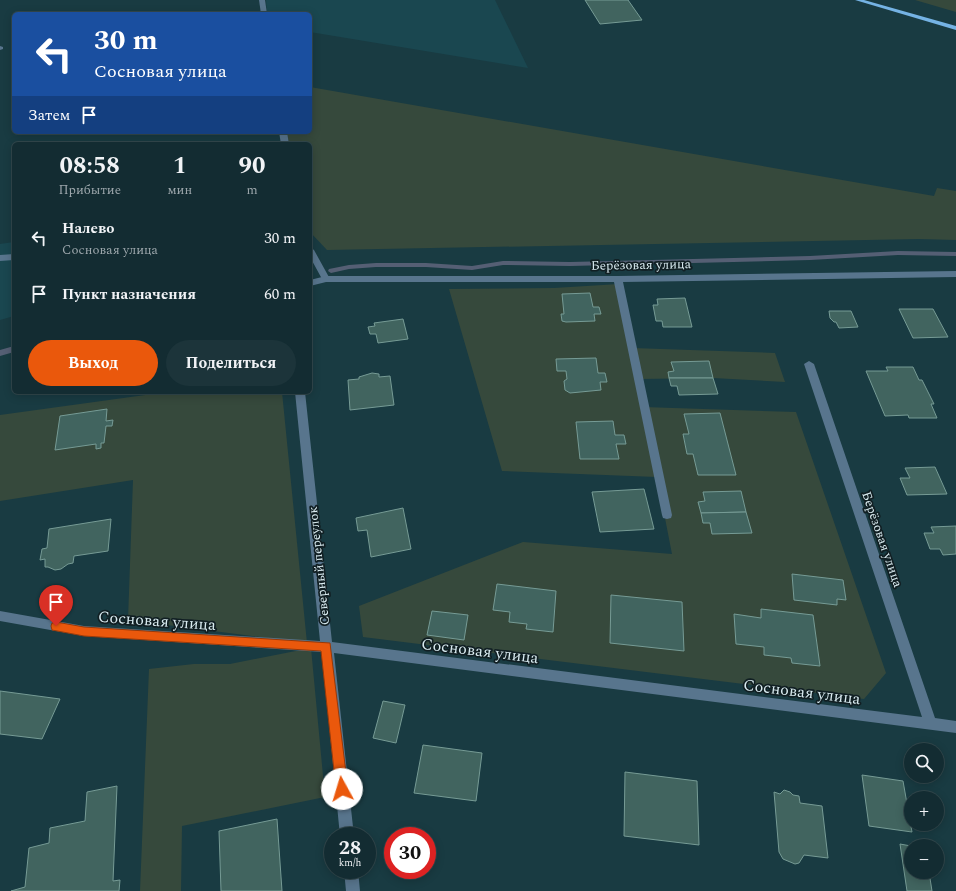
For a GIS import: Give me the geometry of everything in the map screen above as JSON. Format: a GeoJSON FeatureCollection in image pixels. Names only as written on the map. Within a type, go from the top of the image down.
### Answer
{"type":"FeatureCollection","features":[{"type":"Feature","properties":{"kind":"main road"},"geometry":{"type":"LineString","coordinates":[[859,0],[956,28]]}},
{"type":"Feature","properties":{"kind":"street"},"geometry":{"type":"LineString","coordinates":[[262,0],[264,12]]}},
{"type":"Feature","properties":{"kind":"street"},"geometry":{"type":"LineString","coordinates":[[312,254],[326,279],[312,282]]}},
{"type":"Feature","properties":{"kind":"street"},"geometry":{"type":"LineString","coordinates":[[0,258],[12,256]]}},
{"type":"Feature","properties":{"kind":"street","name":"Берёзовая улица"},"geometry":{"type":"LineString","coordinates":[[326,279],[618,278],[956,274]]}},
{"type":"Feature","properties":{"kind":"street"},"geometry":{"type":"LineString","coordinates":[[618,278],[667,515]]}},
{"type":"Feature","properties":{"kind":"street","name":"Берёзовая улица"},"geometry":{"type":"LineString","coordinates":[[809,364],[930,723]]}},
{"type":"Feature","properties":{"kind":"street","name":"Северный переулок"},"geometry":{"type":"LineString","coordinates":[[300,394],[346,827]]}},
{"type":"Feature","properties":{"kind":"street","name":"Сосновая улица"},"geometry":{"type":"LineString","coordinates":[[0,616],[84,631],[326,647],[956,727]]}},
{"type":"Feature","properties":{"kind":"street"},"geometry":{"type":"LineString","coordinates":[[352,879],[353,891]]}},
{"type":"Feature","properties":{"kind":"shaded area"},"geometry":{"type":"Polygon","coordinates":[[[266,0],[495,0],[528,68],[312,32],[312,12],[267,12],[266,0]]]}},
{"type":"Feature","properties":{"kind":"shaded area"},"geometry":{"type":"Polygon","coordinates":[[[12,242],[12,317],[0,320],[0,244],[12,242]]]}},
{"type":"Feature","properties":{"kind":"green space"},"geometry":{"type":"Polygon","coordinates":[[[915,0],[956,0],[956,12],[915,0]]]}},
{"type":"Feature","properties":{"kind":"green space"},"geometry":{"type":"Polygon","coordinates":[[[312,87],[934,196],[937,188],[956,191],[956,240],[919,239],[327,250],[312,234],[312,142],[289,142],[287,134],[312,134],[312,87]]]}},
{"type":"Feature","properties":{"kind":"green space"},"geometry":{"type":"Polygon","coordinates":[[[619,284],[632,348],[775,353],[785,382],[713,378],[638,379],[643,407],[796,412],[886,673],[864,699],[363,637],[359,606],[523,542],[672,554],[657,477],[502,471],[449,289],[554,288],[619,284]]]}},
{"type":"Feature","properties":{"kind":"green space"},"geometry":{"type":"Polygon","coordinates":[[[152,394],[282,394],[307,643],[128,620],[133,480],[0,501],[0,415],[152,394]]]}},
{"type":"Feature","properties":{"kind":"green space"},"geometry":{"type":"Polygon","coordinates":[[[311,648],[325,797],[182,826],[181,891],[140,891],[149,669],[194,664],[230,664],[311,648]]]}},
{"type":"Feature","properties":{"kind":"building"},"geometry":{"type":"Polygon","coordinates":[[[585,0],[628,0],[642,20],[600,24],[585,0]]]}},
{"type":"Feature","properties":{"kind":"building"},"geometry":{"type":"Polygon","coordinates":[[[590,293],[593,307],[599,307],[601,314],[594,314],[595,321],[562,321],[561,314],[564,314],[562,294],[590,293]]]}},
{"type":"Feature","properties":{"kind":"building"},"geometry":{"type":"Polygon","coordinates":[[[685,298],[692,327],[663,327],[662,321],[656,321],[653,305],[658,305],[657,299],[685,298]]]}},
{"type":"Feature","properties":{"kind":"building"},"geometry":{"type":"Polygon","coordinates":[[[899,309],[933,309],[948,337],[913,338],[899,309]]]}},
{"type":"Feature","properties":{"kind":"building"},"geometry":{"type":"Polygon","coordinates":[[[829,311],[851,311],[858,327],[839,328],[836,322],[830,318],[829,311]]]}},
{"type":"Feature","properties":{"kind":"building"},"geometry":{"type":"Polygon","coordinates":[[[403,319],[408,339],[378,343],[376,334],[370,334],[368,327],[375,326],[374,323],[403,319]]]}},
{"type":"Feature","properties":{"kind":"building"},"geometry":{"type":"Polygon","coordinates":[[[596,358],[598,373],[605,373],[607,382],[600,382],[601,390],[570,393],[565,390],[564,381],[567,379],[566,371],[557,371],[556,359],[596,358]]]}},
{"type":"Feature","properties":{"kind":"building"},"geometry":{"type":"Polygon","coordinates":[[[709,361],[713,378],[669,378],[668,372],[674,371],[671,362],[709,361]]]}},
{"type":"Feature","properties":{"kind":"building"},"geometry":{"type":"Polygon","coordinates":[[[886,367],[913,367],[919,380],[922,380],[934,404],[931,404],[937,418],[909,418],[908,415],[885,416],[866,371],[888,371],[886,367]]]}},
{"type":"Feature","properties":{"kind":"building"},"geometry":{"type":"Polygon","coordinates":[[[372,373],[379,374],[379,377],[390,376],[394,405],[350,410],[348,380],[359,379],[359,377],[372,373]]]}},
{"type":"Feature","properties":{"kind":"building"},"geometry":{"type":"Polygon","coordinates":[[[669,378],[713,378],[718,394],[679,395],[677,386],[671,386],[669,378]]]}},
{"type":"Feature","properties":{"kind":"building"},"geometry":{"type":"Polygon","coordinates":[[[107,409],[106,421],[113,420],[112,426],[106,426],[104,443],[101,443],[101,448],[96,449],[96,444],[55,450],[60,416],[107,409]]]}},
{"type":"Feature","properties":{"kind":"building"},"geometry":{"type":"Polygon","coordinates":[[[720,413],[736,475],[698,475],[693,454],[687,454],[683,434],[689,434],[684,414],[720,413]]]}},
{"type":"Feature","properties":{"kind":"building"},"geometry":{"type":"Polygon","coordinates":[[[613,421],[615,435],[624,435],[626,444],[616,444],[619,459],[580,459],[576,422],[613,421]]]}},
{"type":"Feature","properties":{"kind":"building"},"geometry":{"type":"Polygon","coordinates":[[[935,467],[947,494],[907,495],[900,478],[910,478],[905,468],[935,467]]]}},
{"type":"Feature","properties":{"kind":"building"},"geometry":{"type":"Polygon","coordinates":[[[644,489],[654,529],[600,532],[592,492],[644,489]]]}},
{"type":"Feature","properties":{"kind":"building"},"geometry":{"type":"Polygon","coordinates":[[[741,491],[746,512],[701,513],[698,502],[705,501],[703,492],[741,491]]]}},
{"type":"Feature","properties":{"kind":"building"},"geometry":{"type":"Polygon","coordinates":[[[403,508],[411,549],[371,557],[367,530],[358,531],[356,518],[403,508]]]}},
{"type":"Feature","properties":{"kind":"building"},"geometry":{"type":"Polygon","coordinates":[[[746,512],[752,533],[712,534],[710,523],[703,523],[701,513],[746,512]]]}},
{"type":"Feature","properties":{"kind":"building"},"geometry":{"type":"Polygon","coordinates":[[[111,519],[108,551],[74,556],[73,563],[68,564],[61,569],[55,570],[45,567],[45,559],[40,560],[42,549],[47,548],[49,529],[111,519]]]}},
{"type":"Feature","properties":{"kind":"building"},"geometry":{"type":"Polygon","coordinates":[[[956,526],[956,554],[943,555],[940,549],[930,549],[924,533],[934,533],[931,527],[956,526]]]}},
{"type":"Feature","properties":{"kind":"building"},"geometry":{"type":"Polygon","coordinates":[[[792,574],[843,580],[846,600],[837,599],[837,605],[794,600],[792,574]]]}},
{"type":"Feature","properties":{"kind":"building"},"geometry":{"type":"Polygon","coordinates":[[[497,584],[556,591],[553,632],[526,629],[527,624],[509,622],[510,612],[493,610],[497,584]]]}},
{"type":"Feature","properties":{"kind":"building"},"geometry":{"type":"Polygon","coordinates":[[[611,595],[682,602],[684,651],[610,643],[611,595]]]}},
{"type":"Feature","properties":{"kind":"building"},"geometry":{"type":"Polygon","coordinates":[[[761,609],[813,615],[820,666],[792,663],[791,658],[764,655],[764,647],[736,644],[734,614],[761,618],[761,609]]]}},
{"type":"Feature","properties":{"kind":"building"},"geometry":{"type":"Polygon","coordinates":[[[432,611],[468,615],[464,640],[427,635],[432,611]]]}},
{"type":"Feature","properties":{"kind":"building"},"geometry":{"type":"Polygon","coordinates":[[[0,691],[60,699],[42,739],[0,734],[0,691]]]}},
{"type":"Feature","properties":{"kind":"building"},"geometry":{"type":"Polygon","coordinates":[[[383,701],[405,705],[396,743],[373,738],[383,701]]]}},
{"type":"Feature","properties":{"kind":"building"},"geometry":{"type":"Polygon","coordinates":[[[423,745],[482,753],[476,801],[414,793],[423,745]]]}},
{"type":"Feature","properties":{"kind":"building"},"geometry":{"type":"Polygon","coordinates":[[[625,772],[697,781],[699,845],[624,836],[625,772]]]}},
{"type":"Feature","properties":{"kind":"building"},"geometry":{"type":"Polygon","coordinates":[[[862,775],[903,781],[905,791],[904,831],[869,826],[862,775]]]}},
{"type":"Feature","properties":{"kind":"building"},"geometry":{"type":"Polygon","coordinates":[[[117,786],[113,881],[120,880],[119,891],[11,891],[25,887],[29,848],[49,843],[50,828],[85,821],[87,792],[117,786]]]}},
{"type":"Feature","properties":{"kind":"building"},"geometry":{"type":"Polygon","coordinates":[[[784,790],[793,795],[799,796],[800,803],[822,806],[828,858],[804,855],[799,863],[795,864],[783,859],[779,852],[774,792],[780,794],[784,790]]]}},
{"type":"Feature","properties":{"kind":"building"},"geometry":{"type":"Polygon","coordinates":[[[277,819],[282,891],[221,891],[219,831],[277,819]]]}},
{"type":"Feature","properties":{"kind":"building"},"geometry":{"type":"Polygon","coordinates":[[[900,844],[904,845],[904,871],[900,844]]]}},
{"type":"Feature","properties":{"kind":"building"},"geometry":{"type":"Polygon","coordinates":[[[905,879],[930,879],[932,891],[907,891],[905,879]]]}},
{"type":"Feature","properties":{"kind":"waterway"},"geometry":{"type":"LineString","coordinates":[[331,271],[349,267],[376,265],[426,265],[472,268],[503,263],[570,264],[810,258],[898,253],[956,254]]}},
{"type":"Feature","properties":{"kind":"waterway"},"geometry":{"type":"LineString","coordinates":[[0,353],[12,350]]}},
{"type":"Feature","properties":{"kind":"route"},"geometry":{"type":"LineString","coordinates":[[56,626],[84,631],[326,647],[342,789]]}}]}
